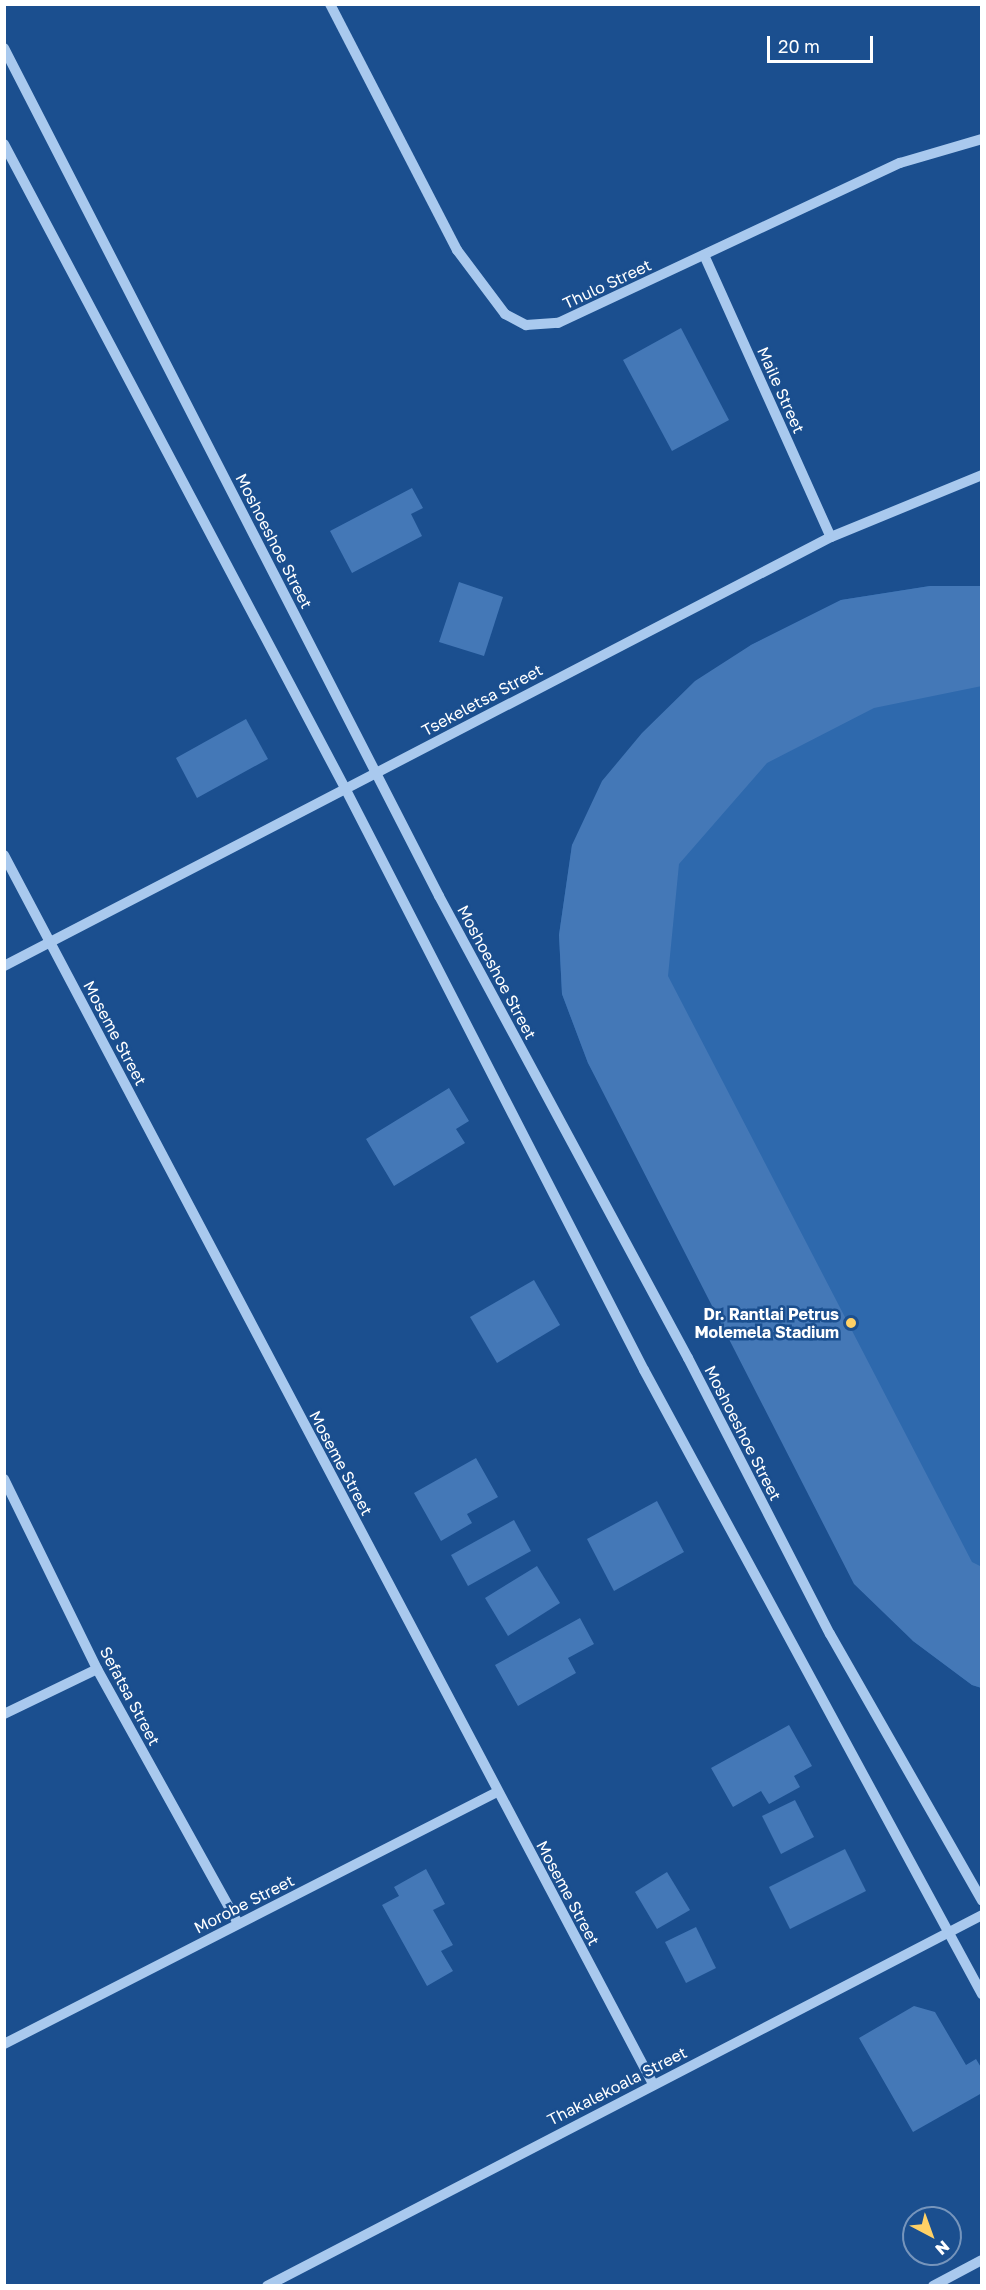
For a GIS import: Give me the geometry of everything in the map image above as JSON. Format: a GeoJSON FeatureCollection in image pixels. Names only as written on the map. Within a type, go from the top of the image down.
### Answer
{"type":"FeatureCollection","features":[{"type":"Feature","properties":{"kind":"street","name":"Thulo Street"},"geometry":{"type":"LineString","coordinates":[[330,4],[457,250],[505,314],[526,325],[558,323],[900,163],[981,138]]}},
{"type":"Feature","properties":{"kind":"street","name":"Moshoeshoe Street"},"geometry":{"type":"LineString","coordinates":[[4,48],[375,772],[688,1358],[830,1634],[981,1900]]}},
{"type":"Feature","properties":{"kind":"street"},"geometry":{"type":"LineString","coordinates":[[4,144],[345,788],[644,1370],[950,1931],[981,1994]]}},
{"type":"Feature","properties":{"kind":"street","name":"Maile Street"},"geometry":{"type":"LineString","coordinates":[[704,255],[831,537]]}},
{"type":"Feature","properties":{"kind":"street","name":"Tsekeletsa Street"},"geometry":{"type":"LineString","coordinates":[[4,966],[52,945],[375,772],[831,537],[981,476]]}},
{"type":"Feature","properties":{"kind":"street","name":"Moseme Street"},"geometry":{"type":"LineString","coordinates":[[4,855],[653,2084]]}},
{"type":"Feature","properties":{"kind":"street","name":"Sefatsa Street"},"geometry":{"type":"LineString","coordinates":[[4,1479],[97,1669],[238,1923]]}},
{"type":"Feature","properties":{"kind":"street"},"geometry":{"type":"LineString","coordinates":[[4,1714],[97,1669]]}},
{"type":"Feature","properties":{"kind":"street","name":"Morobe Street"},"geometry":{"type":"LineString","coordinates":[[4,2044],[497,1792]]}},
{"type":"Feature","properties":{"kind":"street","name":"Thakalekoala Street"},"geometry":{"type":"LineString","coordinates":[[267,2286],[981,1915]]}},
{"type":"Feature","properties":{"kind":"street"},"geometry":{"type":"LineString","coordinates":[[933,2286],[981,2260]]}},
{"type":"Feature","properties":{"kind":"shaded area","name":"Dr. Rantlai Petrus Molemela Stadium"},"geometry":{"type":"Polygon","coordinates":[[[930,586],[981,586],[981,1688],[972,1685],[913,1641],[588,1063],[562,994],[559,935],[572,845],[751,645],[841,600],[930,586]]]}},
{"type":"Feature","properties":{"kind":"building"},"geometry":{"type":"Polygon","coordinates":[[[681,328],[729,420],[672,451],[623,360],[681,328]]]}},
{"type":"Feature","properties":{"kind":"building"},"geometry":{"type":"Polygon","coordinates":[[[412,488],[423,508],[411,514],[422,536],[352,573],[330,531],[412,488]]]}},
{"type":"Feature","properties":{"kind":"building"},"geometry":{"type":"Polygon","coordinates":[[[459,582],[503,597],[484,656],[439,642],[459,582]]]}},
{"type":"Feature","properties":{"kind":"building"},"geometry":{"type":"Polygon","coordinates":[[[930,586],[982,586],[982,686],[874,708],[767,763],[679,864],[668,976],[972,1562],[982,1567],[982,1688],[972,1685],[913,1641],[854,1584],[588,1063],[562,994],[559,935],[572,845],[602,781],[642,733],[695,681],[751,645],[841,600],[930,586]]]}},
{"type":"Feature","properties":{"kind":"building"},"geometry":{"type":"Polygon","coordinates":[[[246,719],[268,759],[197,798],[176,758],[246,719]]]}},
{"type":"Feature","properties":{"kind":"building"},"geometry":{"type":"Polygon","coordinates":[[[449,1088],[469,1121],[456,1129],[465,1143],[394,1186],[366,1139],[449,1088]]]}},
{"type":"Feature","properties":{"kind":"building"},"geometry":{"type":"Polygon","coordinates":[[[534,1280],[560,1325],[497,1363],[470,1317],[534,1280]]]}},
{"type":"Feature","properties":{"kind":"building"},"geometry":{"type":"Polygon","coordinates":[[[476,1458],[498,1497],[467,1514],[472,1523],[441,1541],[414,1493],[476,1458]]]}},
{"type":"Feature","properties":{"kind":"building"},"geometry":{"type":"Polygon","coordinates":[[[657,1501],[684,1552],[614,1591],[587,1539],[657,1501]]]}},
{"type":"Feature","properties":{"kind":"building"},"geometry":{"type":"Polygon","coordinates":[[[514,1520],[531,1551],[468,1586],[451,1555],[514,1520]]]}},
{"type":"Feature","properties":{"kind":"building"},"geometry":{"type":"Polygon","coordinates":[[[537,1566],[560,1603],[508,1636],[485,1598],[537,1566]]]}},
{"type":"Feature","properties":{"kind":"building"},"geometry":{"type":"Polygon","coordinates":[[[580,1618],[594,1644],[568,1658],[576,1673],[518,1706],[495,1665],[580,1618]]]}},
{"type":"Feature","properties":{"kind":"building"},"geometry":{"type":"Polygon","coordinates":[[[789,1725],[812,1766],[794,1776],[800,1787],[769,1804],[761,1791],[733,1807],[711,1768],[789,1725]]]}},
{"type":"Feature","properties":{"kind":"building"},"geometry":{"type":"Polygon","coordinates":[[[795,1800],[814,1837],[781,1854],[762,1816],[795,1800]]]}},
{"type":"Feature","properties":{"kind":"building"},"geometry":{"type":"Polygon","coordinates":[[[845,1849],[866,1891],[790,1929],[769,1887],[845,1849]]]}},
{"type":"Feature","properties":{"kind":"building"},"geometry":{"type":"Polygon","coordinates":[[[426,1869],[445,1904],[433,1910],[453,1945],[441,1951],[453,1971],[427,1986],[382,1905],[399,1896],[394,1887],[426,1869]]]}},
{"type":"Feature","properties":{"kind":"building"},"geometry":{"type":"Polygon","coordinates":[[[667,1872],[690,1910],[657,1929],[635,1892],[667,1872]]]}},
{"type":"Feature","properties":{"kind":"building"},"geometry":{"type":"Polygon","coordinates":[[[696,1927],[716,1968],[686,1983],[665,1942],[696,1927]]]}},
{"type":"Feature","properties":{"kind":"building"},"geometry":{"type":"Polygon","coordinates":[[[914,2006],[935,2012],[966,2065],[976,2059],[982,2069],[982,2093],[913,2132],[859,2038],[914,2006]]]}},
{"type":"Feature","properties":{"kind":"place","name":"Dr. Rantlai Petrus Molemela Stadium"},"geometry":{"type":"Point","coordinates":[851,1323]}}]}
